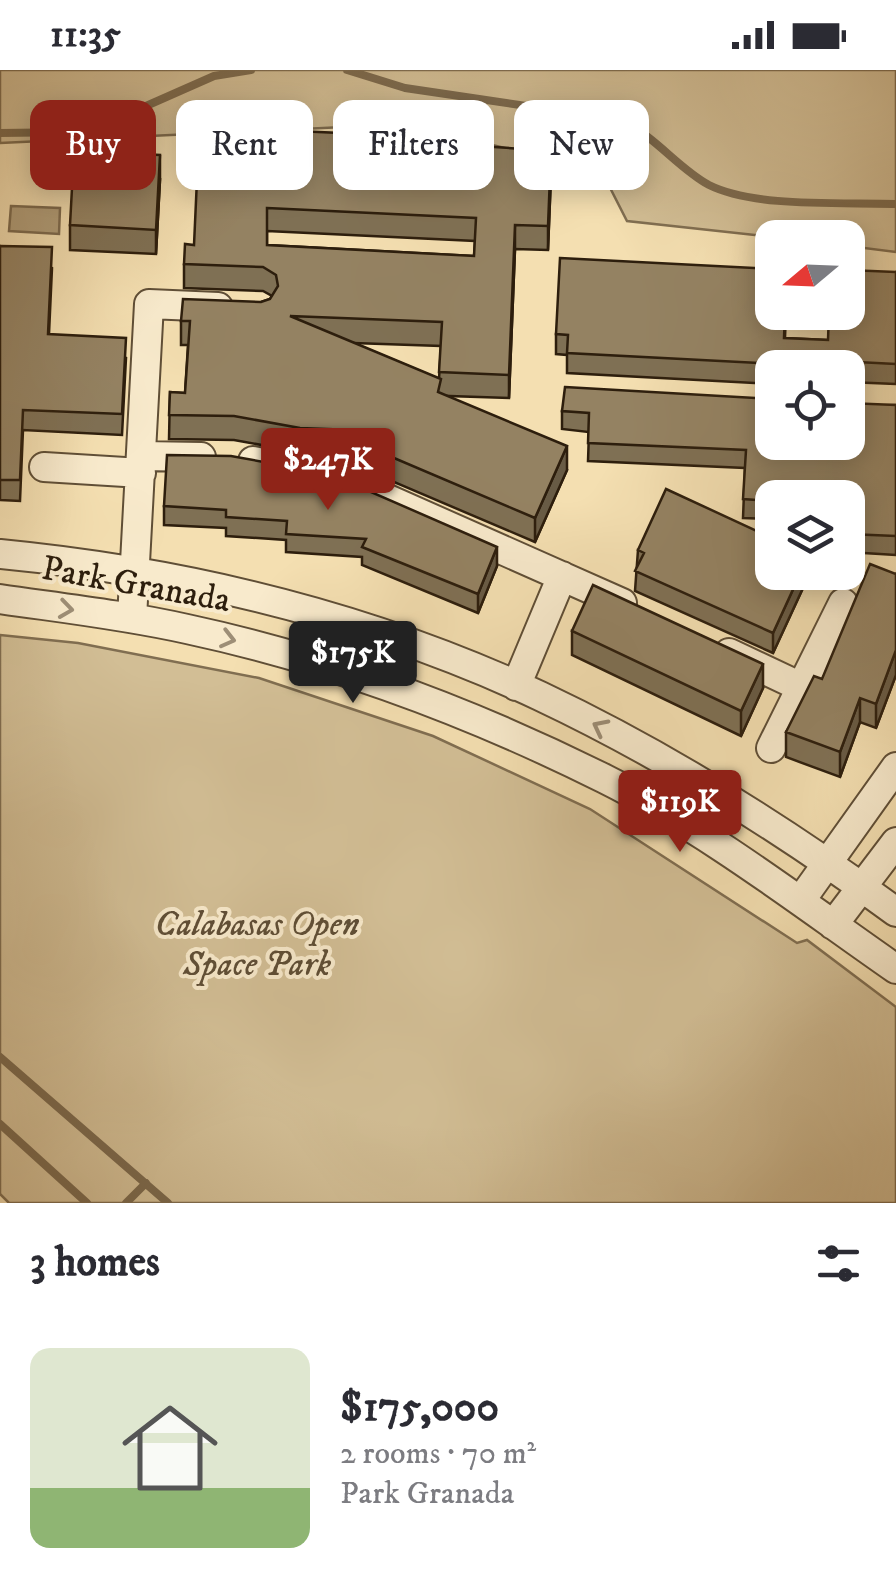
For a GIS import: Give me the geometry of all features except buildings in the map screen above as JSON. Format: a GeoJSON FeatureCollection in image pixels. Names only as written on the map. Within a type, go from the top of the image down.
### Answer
{"type":"FeatureCollection","features":[{"type":"Feature","properties":{"kind":"street"},"geometry":{"type":"LineString","coordinates":[[132,618],[149,304],[243,308]]}},
{"type":"Feature","properties":{"kind":"street"},"geometry":{"type":"LineString","coordinates":[[44,467],[232,457],[338,477],[647,615]]}},
{"type":"Feature","properties":{"kind":"street","name":"Park Granada"},"geometry":{"type":"LineString","coordinates":[[0,554],[137,572],[216,588],[358,626],[516,686],[661,758],[744,806],[827,860],[896,912]]}},
{"type":"Feature","properties":{"kind":"street"},"geometry":{"type":"LineString","coordinates":[[516,686],[562,576]]}},
{"type":"Feature","properties":{"kind":"street","name":"Park Granada"},"geometry":{"type":"LineString","coordinates":[[0,599],[132,618],[311,660],[490,725],[608,780],[719,845],[896,970]]}},
{"type":"Feature","properties":{"kind":"street"},"geometry":{"type":"LineString","coordinates":[[771,748],[843,603]]}},
{"type":"Feature","properties":{"kind":"street"},"geometry":{"type":"LineString","coordinates":[[698,638],[800,686]]}},
{"type":"Feature","properties":{"kind":"street"},"geometry":{"type":"LineString","coordinates":[[800,900],[896,767]]}},
{"type":"Feature","properties":{"kind":"street"},"geometry":{"type":"LineString","coordinates":[[833,925],[896,842]]}},
{"type":"Feature","properties":{"kind":"green space"},"geometry":{"type":"Polygon","coordinates":[[[0,70],[896,70],[896,252],[865,248],[865,220],[755,220],[755,235],[627,221],[611,190],[649,190],[649,100],[514,100],[514,150],[494,145],[494,100],[333,100],[333,127],[313,128],[313,100],[176,100],[176,135],[156,136],[156,100],[30,100],[30,142],[0,143],[0,70]]]}},
{"type":"Feature","properties":{"kind":"green space","name":"Calabasas Open Space Park"},"geometry":{"type":"Polygon","coordinates":[[[0,635],[78,643],[259,678],[433,736],[590,809],[797,943],[807,940],[896,1007],[896,1203],[9,1203],[0,1194],[0,635]]]}},
{"type":"Feature","properties":{"kind":"shaded area"},"geometry":{"type":"Polygon","coordinates":[[[11,206],[60,208],[59,234],[9,231],[11,206]]]}},
{"type":"Feature","properties":{"kind":"waterway"},"geometry":{"type":"LineString","coordinates":[[0,133],[78,132],[214,76],[251,70]]}},
{"type":"Feature","properties":{"kind":"waterway"},"geometry":{"type":"LineString","coordinates":[[347,70],[405,88],[621,120],[698,178],[728,192],[774,201],[896,204]]}},
{"type":"Feature","properties":{"kind":"waterway"},"geometry":{"type":"LineString","coordinates":[[0,1057],[168,1203]]}},
{"type":"Feature","properties":{"kind":"waterway"},"geometry":{"type":"LineString","coordinates":[[0,1124],[87,1203]]}},
{"type":"Feature","properties":{"kind":"waterway"},"geometry":{"type":"LineString","coordinates":[[126,1203],[146,1183]]}}]}
